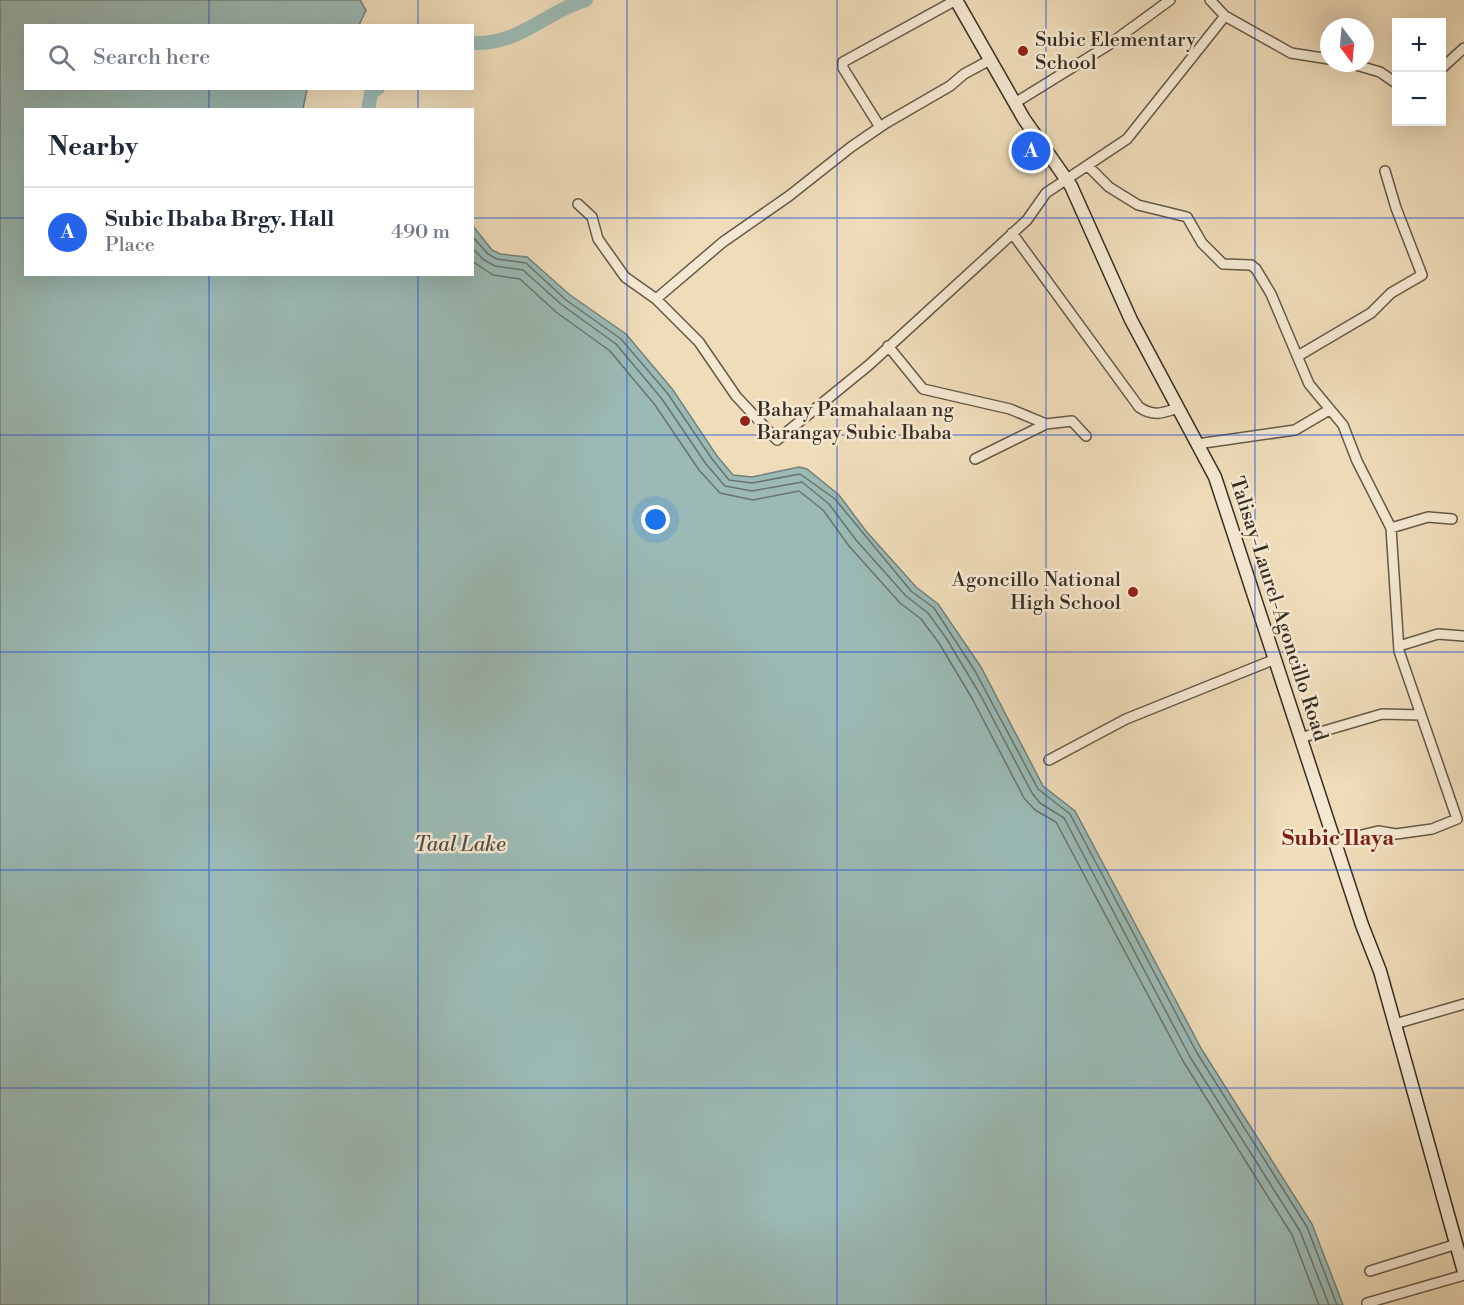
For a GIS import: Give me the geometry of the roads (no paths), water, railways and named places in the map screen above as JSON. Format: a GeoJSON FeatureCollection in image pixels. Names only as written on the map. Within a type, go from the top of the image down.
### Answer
{"type":"FeatureCollection","features":[{"type":"Feature","properties":{"kind":"main road","name":"Talisay-Laurel-Agoncillo Road"},"geometry":{"type":"LineString","coordinates":[[956,0],[1015,103],[1067,181],[1131,320],[1215,477],[1234,528],[1274,660],[1337,842],[1395,1024],[1464,1274]]}},
{"type":"Feature","properties":{"kind":"street"},"geometry":{"type":"LineString","coordinates":[[880,127],[843,68],[843,62],[956,0]]}},
{"type":"Feature","properties":{"kind":"street"},"geometry":{"type":"LineString","coordinates":[[1015,103],[1107,46],[1170,0]]}},
{"type":"Feature","properties":{"kind":"street"},"geometry":{"type":"LineString","coordinates":[[1210,0],[1225,16],[1291,53],[1320,58]]}},
{"type":"Feature","properties":{"kind":"street"},"geometry":{"type":"LineString","coordinates":[[578,204],[592,217],[598,239],[625,277],[656,299],[699,342],[736,396],[777,440],[888,346],[1027,220],[1046,193],[1127,139],[1225,16]]}},
{"type":"Feature","properties":{"kind":"street"},"geometry":{"type":"LineString","coordinates":[[1446,64],[1464,48]]}},
{"type":"Feature","properties":{"kind":"street"},"geometry":{"type":"LineString","coordinates":[[656,299],[723,242],[880,127],[990,60]]}},
{"type":"Feature","properties":{"kind":"street"},"geometry":{"type":"LineString","coordinates":[[1374,70],[1392,80]]}},
{"type":"Feature","properties":{"kind":"street"},"geometry":{"type":"LineString","coordinates":[[1088,166],[1108,187],[1138,205],[1187,217],[1202,243],[1223,264],[1251,265],[1256,269],[1309,384],[1343,424],[1357,461],[1391,528],[1399,646],[1421,715],[1460,818],[1432,830],[1396,834],[1378,831],[1337,842]]}},
{"type":"Feature","properties":{"kind":"street"},"geometry":{"type":"LineString","coordinates":[[1298,356],[1371,313],[1391,293],[1422,275],[1396,208],[1385,171]]}},
{"type":"Feature","properties":{"kind":"street"},"geometry":{"type":"LineString","coordinates":[[1012,233],[1139,406],[1148,413],[1159,414],[1178,408]]}},
{"type":"Feature","properties":{"kind":"street"},"geometry":{"type":"LineString","coordinates":[[888,346],[923,389],[1010,409],[1046,424]]}},
{"type":"Feature","properties":{"kind":"street"},"geometry":{"type":"LineString","coordinates":[[1197,444],[1295,430],[1329,410]]}},
{"type":"Feature","properties":{"kind":"street"},"geometry":{"type":"LineString","coordinates":[[975,459],[1046,424],[1072,422],[1086,436]]}},
{"type":"Feature","properties":{"kind":"street"},"geometry":{"type":"LineString","coordinates":[[1391,528],[1428,517],[1452,519]]}},
{"type":"Feature","properties":{"kind":"street"},"geometry":{"type":"LineString","coordinates":[[1399,646],[1438,634],[1464,636]]}},
{"type":"Feature","properties":{"kind":"street"},"geometry":{"type":"LineString","coordinates":[[1049,760],[1125,719],[1274,660]]}},
{"type":"Feature","properties":{"kind":"street"},"geometry":{"type":"LineString","coordinates":[[1300,738],[1382,714],[1421,715]]}},
{"type":"Feature","properties":{"kind":"street"},"geometry":{"type":"LineString","coordinates":[[1395,1024],[1464,1004]]}},
{"type":"Feature","properties":{"kind":"street"},"geometry":{"type":"LineString","coordinates":[[1370,1271],[1457,1244]]}},
{"type":"Feature","properties":{"kind":"street"},"geometry":{"type":"LineString","coordinates":[[1367,1304],[1464,1274]]}},
{"type":"Feature","properties":{"kind":"water","name":"Taal Lake"},"geometry":{"type":"Polygon","coordinates":[[[0,0],[360,0],[366,10],[359,24],[24,24],[24,90],[307,90],[303,108],[24,108],[24,276],[474,276],[474,227],[492,250],[500,254],[527,257],[570,295],[626,334],[673,390],[717,456],[733,475],[752,477],[799,467],[807,469],[839,495],[866,531],[916,587],[938,604],[981,667],[1043,786],[1075,811],[1202,1050],[1312,1224],[1343,1305],[0,1305],[0,0]]]}},
{"type":"Feature","properties":{"kind":"waterway"},"geometry":{"type":"LineString","coordinates":[[474,43],[504,39],[518,34],[557,12],[586,0]]}},
{"type":"Feature","properties":{"kind":"waterway"},"geometry":{"type":"LineString","coordinates":[[368,108],[371,93],[375,90]]}},
{"type":"Feature","properties":{"kind":"place","name":"Subic Elementary School"},"geometry":{"type":"Point","coordinates":[1023,51]}},
{"type":"Feature","properties":{"kind":"place","name":"Subic Ibaba Brgy. Hall"},"geometry":{"type":"Point","coordinates":[1031,151]}},
{"type":"Feature","properties":{"kind":"place","name":"Bahay Pamahalaan ng Barangay Subic Ibaba"},"geometry":{"type":"Point","coordinates":[745,421]}},
{"type":"Feature","properties":{"kind":"place","name":"Agoncillo National High School"},"geometry":{"type":"Point","coordinates":[1133,592]}},
{"type":"Feature","properties":{"kind":"district","name":"Subic Ilaya"},"geometry":{"type":"Point","coordinates":[1338,838]}}]}
